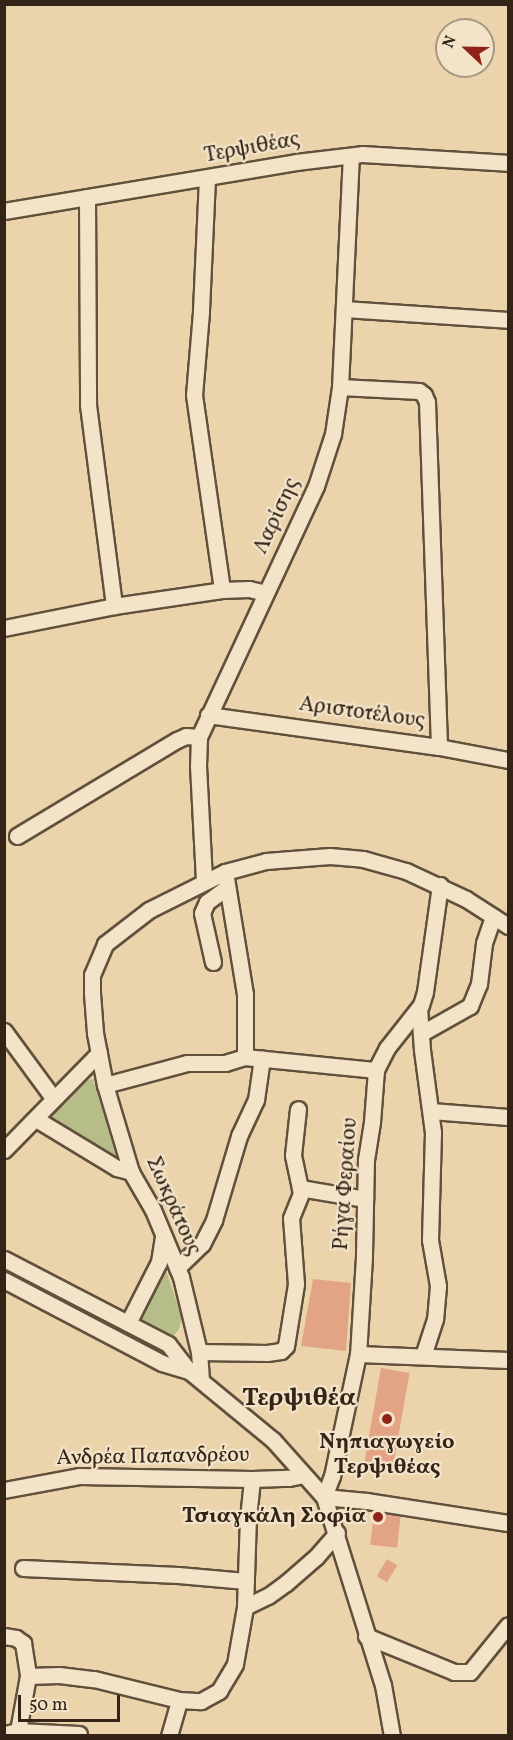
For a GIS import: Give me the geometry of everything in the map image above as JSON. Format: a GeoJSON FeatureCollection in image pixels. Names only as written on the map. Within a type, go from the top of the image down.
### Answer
{"type":"FeatureCollection","features":[{"type":"Feature","properties":{"kind":"street","name":"Τερψιθέας"},"geometry":{"type":"LineString","coordinates":[[4,211],[296,162],[351,156],[508,163]]}},
{"type":"Feature","properties":{"kind":"street","name":"Λαρίσης"},"geometry":{"type":"LineString","coordinates":[[204,880],[198,766],[199,736],[316,486],[333,434],[340,387],[351,156]]}},
{"type":"Feature","properties":{"kind":"street"},"geometry":{"type":"LineString","coordinates":[[207,178],[201,312],[194,395],[222,590]]}},
{"type":"Feature","properties":{"kind":"street"},"geometry":{"type":"LineString","coordinates":[[87,197],[88,405],[114,606]]}},
{"type":"Feature","properties":{"kind":"street"},"geometry":{"type":"LineString","coordinates":[[344,309],[508,320]]}},
{"type":"Feature","properties":{"kind":"street"},"geometry":{"type":"LineString","coordinates":[[340,387],[419,391],[428,402],[439,747]]}},
{"type":"Feature","properties":{"kind":"street"},"geometry":{"type":"LineString","coordinates":[[4,628],[114,606],[222,590],[249,590],[266,593]]}},
{"type":"Feature","properties":{"kind":"street","name":"Αριστοτέλους"},"geometry":{"type":"LineString","coordinates":[[208,715],[439,747],[508,760]]}},
{"type":"Feature","properties":{"kind":"street"},"geometry":{"type":"LineString","coordinates":[[17,836],[177,740],[199,736]]}},
{"type":"Feature","properties":{"kind":"street","name":"Σωκράτους"},"geometry":{"type":"LineString","coordinates":[[195,1376],[199,1352],[177,1268],[153,1210],[131,1172],[105,1085],[93,1013],[92,975],[105,944],[149,910],[204,880],[266,861],[330,856],[363,859],[406,871],[440,885],[508,926]]}},
{"type":"Feature","properties":{"kind":"street"},"geometry":{"type":"LineString","coordinates":[[225,872],[245,994],[245,1057]]}},
{"type":"Feature","properties":{"kind":"street","name":"Ρήγα Φεραίου"},"geometry":{"type":"LineString","coordinates":[[324,1497],[332,1476],[358,1354],[366,1159],[372,1122],[376,1070],[387,1048],[419,1008],[431,962],[440,885]]}},
{"type":"Feature","properties":{"kind":"street"},"geometry":{"type":"LineString","coordinates":[[213,962],[202,913],[207,902],[226,888]]}},
{"type":"Feature","properties":{"kind":"street"},"geometry":{"type":"LineString","coordinates":[[422,1034],[471,1006],[479,984],[484,943],[494,917]]}},
{"type":"Feature","properties":{"kind":"street"},"geometry":{"type":"LineString","coordinates":[[419,1008],[433,1132],[430,1240],[438,1295],[435,1319],[423,1356]]}},
{"type":"Feature","properties":{"kind":"street"},"geometry":{"type":"LineString","coordinates":[[4,1032],[54,1099]]}},
{"type":"Feature","properties":{"kind":"street"},"geometry":{"type":"LineString","coordinates":[[4,1150],[99,1053]]}},
{"type":"Feature","properties":{"kind":"street"},"geometry":{"type":"LineString","coordinates":[[105,1085],[187,1063],[225,1063],[245,1057],[376,1070]]}},
{"type":"Feature","properties":{"kind":"street"},"geometry":{"type":"LineString","coordinates":[[177,1268],[202,1244],[214,1220],[239,1136],[256,1100],[262,1058]]}},
{"type":"Feature","properties":{"kind":"street"},"geometry":{"type":"LineString","coordinates":[[199,1352],[267,1353],[281,1351],[286,1346],[296,1284],[291,1218],[300,1188],[293,1155],[297,1109]]}},
{"type":"Feature","properties":{"kind":"street"},"geometry":{"type":"LineString","coordinates":[[431,1111],[508,1117]]}},
{"type":"Feature","properties":{"kind":"street"},"geometry":{"type":"LineString","coordinates":[[36,1119],[117,1168],[131,1172]]}},
{"type":"Feature","properties":{"kind":"street"},"geometry":{"type":"LineString","coordinates":[[300,1188],[365,1199]]}},
{"type":"Feature","properties":{"kind":"street"},"geometry":{"type":"LineString","coordinates":[[128,1323],[159,1262],[163,1237]]}},
{"type":"Feature","properties":{"kind":"street"},"geometry":{"type":"LineString","coordinates":[[4,1259],[168,1344],[195,1376],[273,1440],[324,1497],[383,1684],[392,1736]]}},
{"type":"Feature","properties":{"kind":"street"},"geometry":{"type":"LineString","coordinates":[[4,1280],[162,1363],[195,1376]]}},
{"type":"Feature","properties":{"kind":"street"},"geometry":{"type":"LineString","coordinates":[[358,1354],[508,1360]]}},
{"type":"Feature","properties":{"kind":"street","name":"Ανδρέα Παπανδρέου"},"geometry":{"type":"LineString","coordinates":[[4,1490],[79,1476],[252,1479],[289,1478],[303,1474]]}},
{"type":"Feature","properties":{"kind":"street"},"geometry":{"type":"LineString","coordinates":[[28,1676],[59,1675],[94,1679],[179,1700],[201,1701],[219,1691],[235,1664],[245,1607],[252,1479]]}},
{"type":"Feature","properties":{"kind":"street"},"geometry":{"type":"LineString","coordinates":[[324,1497],[367,1501],[508,1523]]}},
{"type":"Feature","properties":{"kind":"street"},"geometry":{"type":"LineString","coordinates":[[245,1607],[286,1583],[316,1557],[337,1533]]}},
{"type":"Feature","properties":{"kind":"street"},"geometry":{"type":"LineString","coordinates":[[22,1568],[177,1575],[246,1581]]}},
{"type":"Feature","properties":{"kind":"street"},"geometry":{"type":"LineString","coordinates":[[366,1636],[454,1672],[470,1672],[508,1625]]}},
{"type":"Feature","properties":{"kind":"street"},"geometry":{"type":"LineString","coordinates":[[4,1636],[16,1638],[23,1643],[28,1676],[11,1733],[79,1734]]}},
{"type":"Feature","properties":{"kind":"street"},"geometry":{"type":"LineString","coordinates":[[169,1736],[179,1700]]}},
{"type":"Feature","properties":{"kind":"green space"},"geometry":{"type":"Polygon","coordinates":[[[93,1079],[117,1159],[48,1120],[88,1080],[93,1079]]]}},
{"type":"Feature","properties":{"kind":"green space"},"geometry":{"type":"Polygon","coordinates":[[[163,1262],[182,1317],[179,1329],[172,1338],[137,1318],[163,1262]]]}},
{"type":"Feature","properties":{"kind":"green space"},"geometry":{"type":"Polygon","coordinates":[[[4,1265],[168,1355],[166,1358],[5,1269],[4,1265]]]}},
{"type":"Feature","properties":{"kind":"building"},"geometry":{"type":"Polygon","coordinates":[[[313,1279],[351,1283],[346,1351],[301,1346],[313,1279]]]}},
{"type":"Feature","properties":{"kind":"building","name":"Νηπιαγωγείο Τερψιθέας"},"geometry":{"type":"Polygon","coordinates":[[[381,1368],[410,1373],[393,1469],[364,1464],[381,1368]]]}},
{"type":"Feature","properties":{"kind":"building"},"geometry":{"type":"Polygon","coordinates":[[[374,1510],[401,1513],[397,1548],[370,1545],[374,1510]]]}},
{"type":"Feature","properties":{"kind":"building"},"geometry":{"type":"Polygon","coordinates":[[[387,1559],[397,1565],[387,1582],[377,1576],[387,1559]]]}},
{"type":"Feature","properties":{"kind":"place","name":"Νηπιαγωγείο Τερψιθέας"},"geometry":{"type":"Point","coordinates":[387,1419]}},
{"type":"Feature","properties":{"kind":"place","name":"Τσιαγκάλη Σοφία"},"geometry":{"type":"Point","coordinates":[378,1517]}},
{"type":"Feature","properties":{"kind":"district","name":"Τερψιθέα"},"geometry":{"type":"Point","coordinates":[299,1399]}}]}
